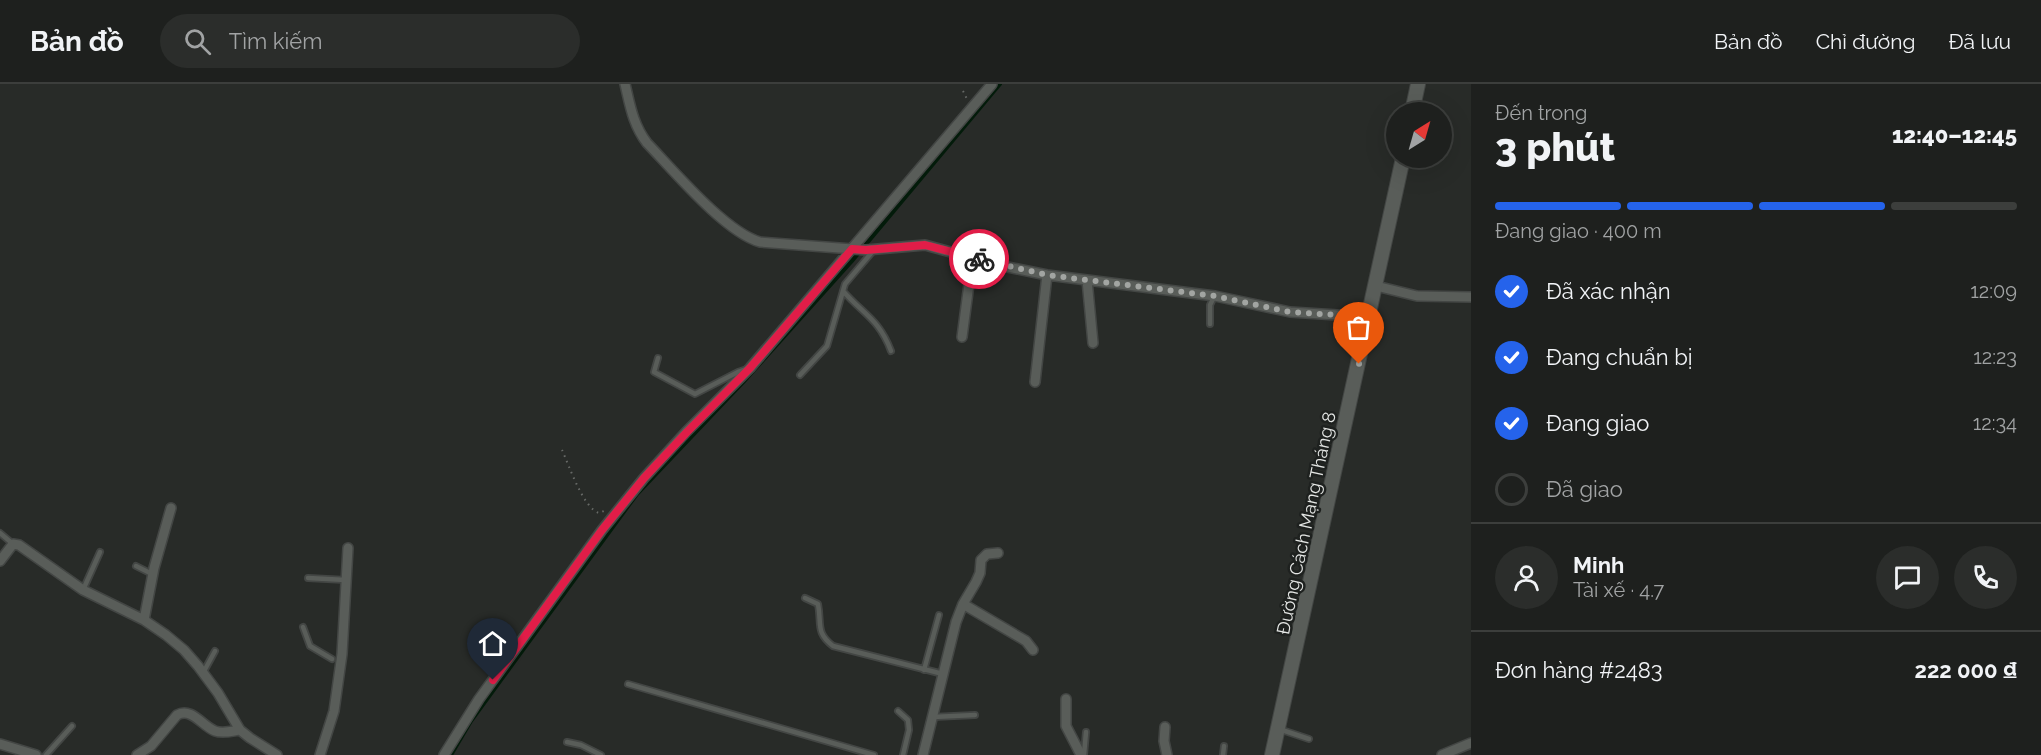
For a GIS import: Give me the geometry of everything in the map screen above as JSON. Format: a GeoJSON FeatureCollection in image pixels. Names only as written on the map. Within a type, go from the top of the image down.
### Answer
{"type":"FeatureCollection","features":[{"type":"Feature","properties":{"kind":"street"},"geometry":{"type":"LineString","coordinates":[[625,84],[638,131],[647,142],[720,217],[740,234],[760,242],[854,250],[925,245],[1047,275],[1215,296],[1290,312],[1369,317]]}},
{"type":"Feature","properties":{"kind":"street"},"geometry":{"type":"LineString","coordinates":[[444,755],[486,690],[602,530],[687,432],[750,368],[854,250],[992,84]]}},
{"type":"Feature","properties":{"kind":"street"},"geometry":{"type":"LineString","coordinates":[[1414,102],[1418,84]]}},
{"type":"Feature","properties":{"kind":"street","name":"Đường Cách Mạng Tháng 8"},"geometry":{"type":"LineString","coordinates":[[1272,755],[1401,168]]}},
{"type":"Feature","properties":{"kind":"street"},"geometry":{"type":"LineString","coordinates":[[962,338],[969,284],[976,258]]}},
{"type":"Feature","properties":{"kind":"street"},"geometry":{"type":"LineString","coordinates":[[1035,382],[1047,275]]}},
{"type":"Feature","properties":{"kind":"street"},"geometry":{"type":"LineString","coordinates":[[1087,280],[1093,343]]}},
{"type":"Feature","properties":{"kind":"street"},"geometry":{"type":"LineString","coordinates":[[1376,286],[1417,296],[1471,297]]}},
{"type":"Feature","properties":{"kind":"street"},"geometry":{"type":"LineString","coordinates":[[144,620],[171,508]]}},
{"type":"Feature","properties":{"kind":"street"},"geometry":{"type":"LineString","coordinates":[[0,561],[13,544],[19,545],[83,590],[144,620],[166,635],[184,650],[203,673],[240,729],[277,755]]}},
{"type":"Feature","properties":{"kind":"street"},"geometry":{"type":"LineString","coordinates":[[320,755],[334,711],[336,661],[348,548]]}},
{"type":"Feature","properties":{"kind":"street"},"geometry":{"type":"LineString","coordinates":[[923,755],[956,622],[980,573],[981,560],[987,554],[998,553]]}},
{"type":"Feature","properties":{"kind":"street"},"geometry":{"type":"LineString","coordinates":[[963,604],[1026,641],[1033,650]]}},
{"type":"Feature","properties":{"kind":"street"},"geometry":{"type":"LineString","coordinates":[[1066,699],[1066,726],[1082,755]]}},
{"type":"Feature","properties":{"kind":"street"},"geometry":{"type":"LineString","coordinates":[[137,755],[152,746],[177,715],[183,712],[189,713],[214,731],[240,729]]}},
{"type":"Feature","properties":{"kind":"street"},"geometry":{"type":"LineString","coordinates":[[1165,727],[1164,741],[1167,755]]}},
{"type":"Feature","properties":{"kind":"street"},"geometry":{"type":"LineString","coordinates":[[1442,755],[1471,742]]}},
{"type":"Feature","properties":{"kind":"street"},"geometry":{"type":"LineString","coordinates":[[0,744],[36,755]]}},
{"type":"Feature","properties":{"kind":"lane"},"geometry":{"type":"LineString","coordinates":[[800,375],[827,346],[848,279],[870,250]]}},
{"type":"Feature","properties":{"kind":"lane"},"geometry":{"type":"LineString","coordinates":[[843,291],[866,312],[884,334],[891,351]]}},
{"type":"Feature","properties":{"kind":"lane"},"geometry":{"type":"LineString","coordinates":[[1210,324],[1210,305],[1215,296]]}},
{"type":"Feature","properties":{"kind":"lane"},"geometry":{"type":"LineString","coordinates":[[658,358],[654,372],[695,394],[750,368]]}},
{"type":"Feature","properties":{"kind":"lane"},"geometry":{"type":"LineString","coordinates":[[0,533],[13,544]]}},
{"type":"Feature","properties":{"kind":"lane"},"geometry":{"type":"LineString","coordinates":[[83,590],[100,552]]}},
{"type":"Feature","properties":{"kind":"lane"},"geometry":{"type":"LineString","coordinates":[[136,566],[153,575]]}},
{"type":"Feature","properties":{"kind":"lane"},"geometry":{"type":"LineString","coordinates":[[308,578],[346,580]]}},
{"type":"Feature","properties":{"kind":"lane"},"geometry":{"type":"LineString","coordinates":[[805,598],[818,604],[819,627],[823,638],[833,646],[944,675]]}},
{"type":"Feature","properties":{"kind":"lane"},"geometry":{"type":"LineString","coordinates":[[924,670],[939,615]]}},
{"type":"Feature","properties":{"kind":"lane"},"geometry":{"type":"LineString","coordinates":[[303,627],[310,646],[336,661]]}},
{"type":"Feature","properties":{"kind":"lane"},"geometry":{"type":"LineString","coordinates":[[203,673],[215,651]]}},
{"type":"Feature","properties":{"kind":"lane"},"geometry":{"type":"LineString","coordinates":[[628,684],[874,755]]}},
{"type":"Feature","properties":{"kind":"lane"},"geometry":{"type":"LineString","coordinates":[[898,711],[908,720],[909,730],[903,755]]}},
{"type":"Feature","properties":{"kind":"lane"},"geometry":{"type":"LineString","coordinates":[[933,717],[975,715]]}},
{"type":"Feature","properties":{"kind":"lane"},"geometry":{"type":"LineString","coordinates":[[46,755],[72,726]]}},
{"type":"Feature","properties":{"kind":"lane"},"geometry":{"type":"LineString","coordinates":[[1279,729],[1309,739]]}},
{"type":"Feature","properties":{"kind":"lane"},"geometry":{"type":"LineString","coordinates":[[1082,755],[1086,732]]}},
{"type":"Feature","properties":{"kind":"lane"},"geometry":{"type":"LineString","coordinates":[[567,742],[602,755]]}},
{"type":"Feature","properties":{"kind":"lane"},"geometry":{"type":"LineString","coordinates":[[1223,755],[1224,746]]}},
{"type":"Feature","properties":{"kind":"path"},"geometry":{"type":"LineString","coordinates":[[562,450],[586,502],[594,512],[599,513],[614,504],[625,502]]}},
{"type":"Feature","properties":{"kind":"waterway"},"geometry":{"type":"LineString","coordinates":[[451,755],[471,721],[637,494],[747,378],[852,261],[1000,84]]}},
{"type":"Feature","properties":{"kind":"way so far"},"geometry":{"type":"LineString","coordinates":[[979,259],[1047,275],[1215,296],[1290,312],[1369,317],[1359,364]]}},
{"type":"Feature","properties":{"kind":"route"},"geometry":{"type":"LineString","coordinates":[[493,680],[602,530],[644,478],[750,368],[852,249],[925,245],[979,259]]}}]}
